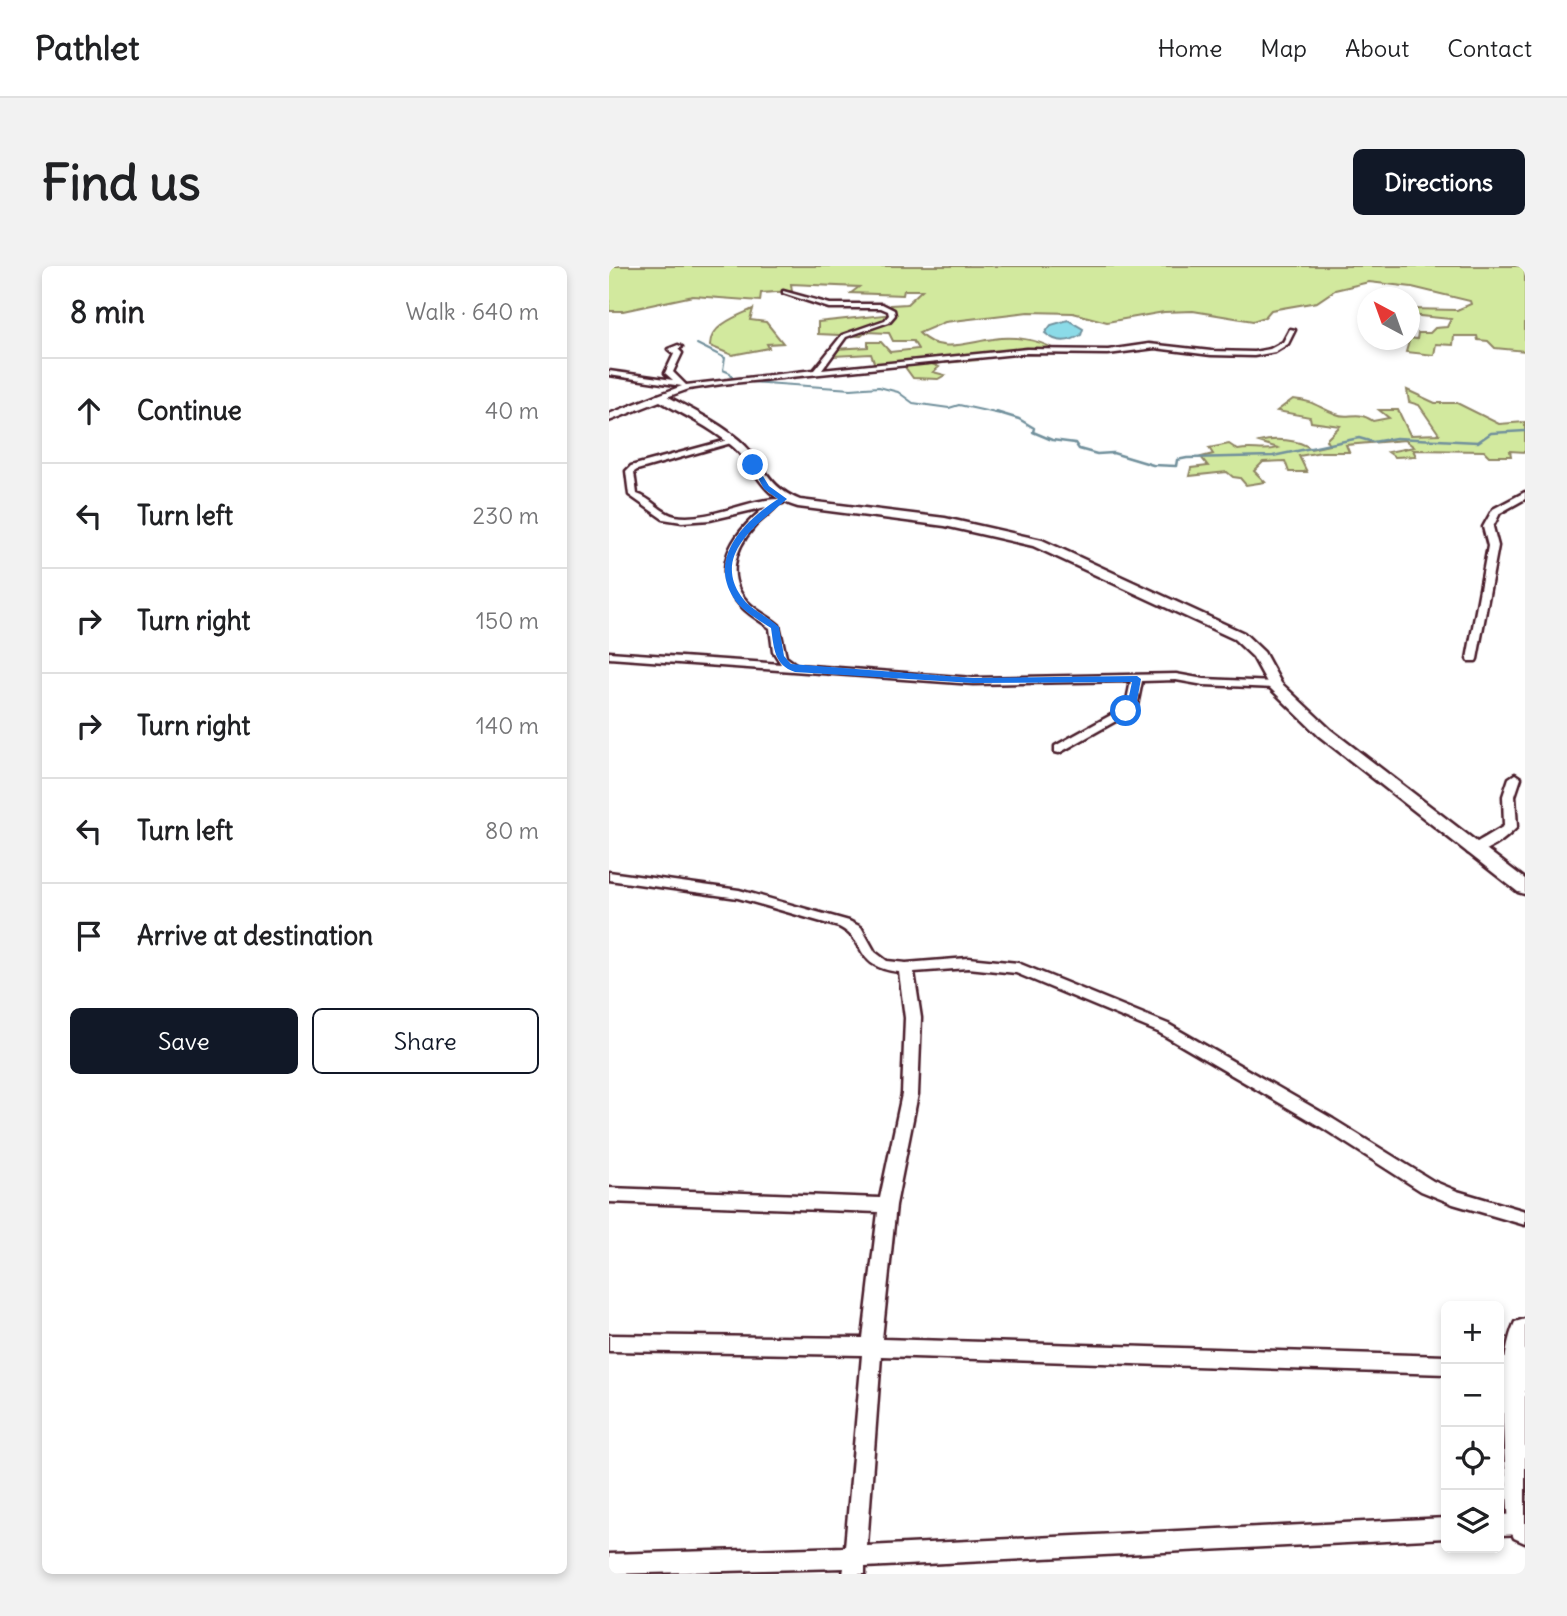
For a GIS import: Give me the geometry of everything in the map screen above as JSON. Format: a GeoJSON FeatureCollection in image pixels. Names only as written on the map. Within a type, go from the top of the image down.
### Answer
{"type":"FeatureCollection","features":[{"type":"Feature","properties":{"kind":"main road"},"geometry":{"type":"LineString","coordinates":[[1516,1526],[1508,1366],[1525,1331]]}},
{"type":"Feature","properties":{"kind":"street"},"geometry":{"type":"LineString","coordinates":[[785,292],[829,306],[882,306],[891,310],[892,315],[887,321],[844,336],[817,371]]}},
{"type":"Feature","properties":{"kind":"street"},"geometry":{"type":"LineString","coordinates":[[609,373],[684,385],[1054,350],[1109,352],[1154,346],[1250,354],[1272,351],[1285,345],[1291,336],[1291,330]]}},
{"type":"Feature","properties":{"kind":"street"},"geometry":{"type":"LineString","coordinates":[[678,347],[672,349],[678,353],[669,373],[684,385]]}},
{"type":"Feature","properties":{"kind":"street"},"geometry":{"type":"LineString","coordinates":[[609,418],[684,385]]}},
{"type":"Feature","properties":{"kind":"street"},"geometry":{"type":"LineString","coordinates":[[661,397],[734,441],[745,451],[766,488],[781,500]]}},
{"type":"Feature","properties":{"kind":"street"},"geometry":{"type":"LineString","coordinates":[[734,441],[634,468],[630,471],[633,495],[646,498],[665,517],[671,518],[694,518],[781,500],[945,522],[1037,542],[1240,636],[1259,655],[1275,685],[1325,733],[1525,888]]}},
{"type":"Feature","properties":{"kind":"street"},"geometry":{"type":"LineString","coordinates":[[1472,659],[1493,546],[1488,527],[1496,511],[1525,495]]}},
{"type":"Feature","properties":{"kind":"street"},"geometry":{"type":"LineString","coordinates":[[781,500],[763,512],[740,536],[728,562],[727,575],[737,597],[746,607],[775,627],[780,656],[788,666],[795,669]]}},
{"type":"Feature","properties":{"kind":"street"},"geometry":{"type":"LineString","coordinates":[[609,655],[973,681],[1176,677],[1275,685]]}},
{"type":"Feature","properties":{"kind":"street"},"geometry":{"type":"LineString","coordinates":[[1059,748],[1126,711],[1131,706],[1137,679]]}},
{"type":"Feature","properties":{"kind":"street"},"geometry":{"type":"LineString","coordinates":[[1473,850],[1489,843],[1511,827],[1509,796],[1515,778]]}},
{"type":"Feature","properties":{"kind":"street"},"geometry":{"type":"LineString","coordinates":[[609,876],[739,894],[793,908],[856,930],[870,955],[883,965],[906,968],[968,963],[1018,968],[1163,1028],[1327,1123],[1427,1186],[1453,1197],[1525,1218]]}},
{"type":"Feature","properties":{"kind":"street"},"geometry":{"type":"LineString","coordinates":[[855,1565],[872,1347],[887,1205],[910,1094],[913,1018],[906,968]]}},
{"type":"Feature","properties":{"kind":"street"},"geometry":{"type":"LineString","coordinates":[[609,1195],[887,1205]]}},
{"type":"Feature","properties":{"kind":"street"},"geometry":{"type":"LineString","coordinates":[[609,1343],[872,1347],[1441,1365]]}},
{"type":"Feature","properties":{"kind":"street"},"geometry":{"type":"LineString","coordinates":[[609,1564],[855,1565],[1441,1528]]}},
{"type":"Feature","properties":{"kind":"green space"},"geometry":{"type":"Polygon","coordinates":[[[609,266],[1525,266],[1525,351],[1495,348],[1488,341],[1478,340],[1477,336],[1454,336],[1453,345],[1436,344],[1434,355],[1406,352],[1420,350],[1420,333],[1430,333],[1435,328],[1447,327],[1451,319],[1420,316],[1420,309],[1457,310],[1471,304],[1470,301],[1420,287],[1369,282],[1335,290],[1317,302],[1271,310],[1265,317],[1253,321],[1193,311],[1164,312],[1107,322],[1073,313],[1028,312],[945,322],[919,333],[935,344],[954,345],[1009,338],[1025,339],[1054,349],[977,354],[978,360],[932,364],[939,367],[933,372],[945,375],[938,379],[913,378],[902,363],[875,365],[871,354],[834,356],[835,349],[868,347],[868,342],[881,342],[890,352],[918,349],[913,341],[893,341],[889,333],[866,332],[861,336],[818,334],[818,322],[894,314],[891,305],[907,304],[922,290],[904,290],[903,295],[851,293],[859,287],[791,284],[792,291],[761,293],[760,301],[693,296],[623,311],[609,311],[609,266]]]}},
{"type":"Feature","properties":{"kind":"green space"},"geometry":{"type":"Polygon","coordinates":[[[753,309],[750,320],[766,322],[783,343],[767,344],[769,348],[732,355],[710,346],[719,327],[753,309]]]}},
{"type":"Feature","properties":{"kind":"green space"},"geometry":{"type":"Polygon","coordinates":[[[1407,390],[1435,403],[1457,403],[1499,424],[1525,422],[1525,452],[1510,451],[1511,456],[1489,456],[1484,451],[1413,450],[1416,456],[1395,457],[1388,452],[1414,447],[1405,440],[1346,445],[1349,452],[1321,452],[1299,456],[1307,472],[1289,472],[1285,461],[1263,462],[1254,471],[1265,482],[1246,485],[1240,478],[1227,472],[1189,476],[1191,468],[1208,466],[1201,457],[1213,454],[1209,448],[1229,444],[1238,450],[1278,448],[1259,442],[1272,440],[1293,441],[1311,449],[1329,445],[1326,440],[1340,426],[1311,422],[1310,417],[1277,411],[1293,399],[1311,403],[1341,416],[1357,415],[1373,421],[1389,418],[1379,410],[1398,410],[1410,435],[1439,434],[1419,405],[1409,402],[1407,390]]]}},
{"type":"Feature","properties":{"kind":"water"},"geometry":{"type":"Polygon","coordinates":[[[1068,320],[1083,329],[1081,335],[1062,341],[1045,333],[1051,325],[1068,320]]]}},
{"type":"Feature","properties":{"kind":"waterway"},"geometry":{"type":"LineString","coordinates":[[697,344],[725,358],[723,370],[730,373],[733,379]]}},
{"type":"Feature","properties":{"kind":"waterway"},"geometry":{"type":"LineString","coordinates":[[735,381],[851,389],[879,387],[898,392],[913,403],[949,408],[959,405],[1000,414]]}},
{"type":"Feature","properties":{"kind":"waterway"},"geometry":{"type":"LineString","coordinates":[[996,412],[1019,419],[1034,428],[1033,432],[1052,440],[1075,443],[1079,449],[1097,454],[1113,453],[1153,465],[1176,466],[1177,460],[1187,458],[1273,456],[1359,438],[1373,442],[1396,438],[1478,442],[1491,433],[1525,431]]}},
{"type":"Feature","properties":{"kind":"route"},"geometry":{"type":"LineString","coordinates":[[753,465],[766,488],[783,499],[763,512],[740,536],[728,562],[727,575],[737,597],[746,607],[775,627],[780,656],[788,666],[795,669],[973,681],[1024,678],[1076,681],[1137,679],[1131,706],[1126,711]]}}]}
